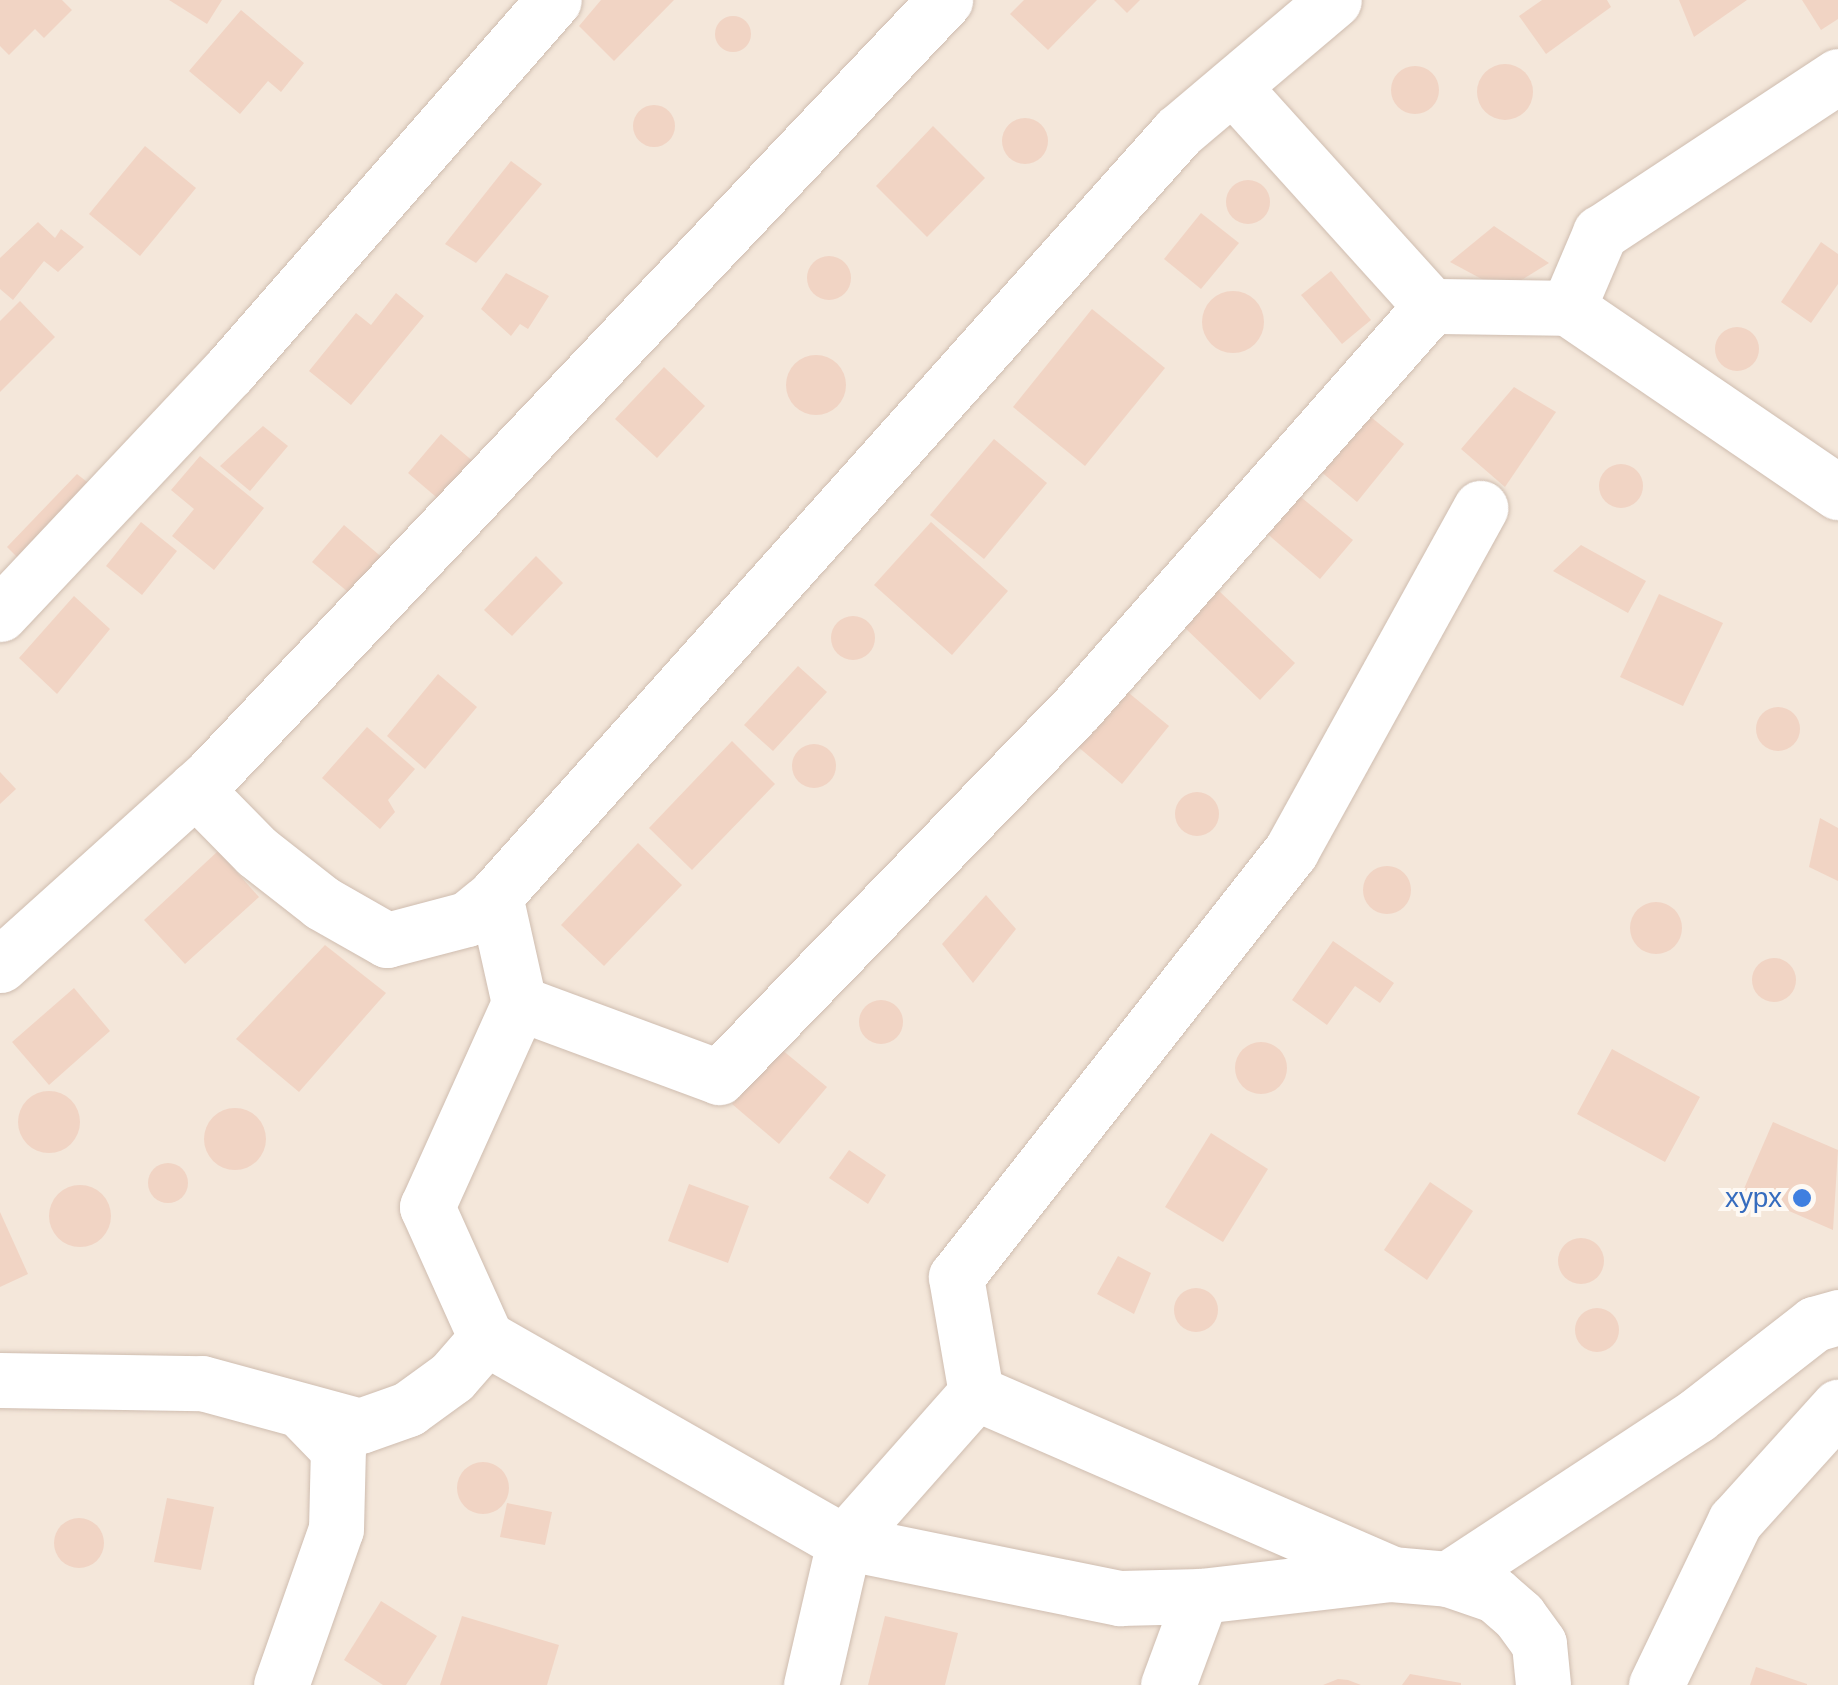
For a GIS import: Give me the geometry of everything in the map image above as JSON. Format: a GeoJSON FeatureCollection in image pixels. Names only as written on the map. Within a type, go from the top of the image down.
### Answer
{"type":"FeatureCollection","features":[{"type":"Feature","properties":{"kind":"street"},"geometry":{"type":"LineString","coordinates":[[0,614],[229,371],[554,0]]}},
{"type":"Feature","properties":{"kind":"street"},"geometry":{"type":"LineString","coordinates":[[0,965],[195,789],[944,0]]}},
{"type":"Feature","properties":{"kind":"street"},"geometry":{"type":"LineString","coordinates":[[195,789],[296,882],[387,940],[467,920],[495,896],[1178,132],[1334,0]]}},
{"type":"Feature","properties":{"kind":"street"},"geometry":{"type":"LineString","coordinates":[[1568,308],[1600,233],[1838,76]]}},
{"type":"Feature","properties":{"kind":"street"},"geometry":{"type":"LineString","coordinates":[[1232,87],[1431,306],[1568,308],[1838,492]]}},
{"type":"Feature","properties":{"kind":"street"},"geometry":{"type":"LineString","coordinates":[[519,1003],[718,1077],[1076,708],[1431,306]]}},
{"type":"Feature","properties":{"kind":"street"},"geometry":{"type":"LineString","coordinates":[[976,1392],[956,1277],[1291,851],[1480,508]]}},
{"type":"Feature","properties":{"kind":"street"},"geometry":{"type":"LineString","coordinates":[[495,896],[519,1003],[427,1207],[486,1338],[844,1542],[1120,1598],[1201,1596],[1391,1574],[1448,1579],[1495,1594],[1519,1616],[1539,1644],[1543,1685]]}},
{"type":"Feature","properties":{"kind":"street"},"geometry":{"type":"LineString","coordinates":[[1448,1579],[1696,1416],[1814,1324],[1838,1317]]}},
{"type":"Feature","properties":{"kind":"street"},"geometry":{"type":"LineString","coordinates":[[0,1380],[202,1382],[305,1415],[360,1426],[408,1409],[452,1377],[486,1338]]}},
{"type":"Feature","properties":{"kind":"street"},"geometry":{"type":"LineString","coordinates":[[811,1685],[844,1542],[976,1392]]}},
{"type":"Feature","properties":{"kind":"street"},"geometry":{"type":"LineString","coordinates":[[976,1392],[1391,1574]]}},
{"type":"Feature","properties":{"kind":"street"},"geometry":{"type":"LineString","coordinates":[[1656,1685],[1735,1522],[1838,1407]]}},
{"type":"Feature","properties":{"kind":"street"},"geometry":{"type":"LineString","coordinates":[[281,1685],[336,1529],[338,1449],[305,1415]]}},
{"type":"Feature","properties":{"kind":"street"},"geometry":{"type":"LineString","coordinates":[[1168,1685],[1201,1596]]}},
{"type":"Feature","properties":{"kind":"shaded area"},"geometry":{"type":"Polygon","coordinates":[[[0,0],[1838,0],[1838,1685],[0,1685],[0,0]]]}},
{"type":"Feature","properties":{"kind":"building"},"geometry":{"type":"Polygon","coordinates":[[[0,0],[62,0],[72,10],[44,38],[35,29],[9,55],[0,46],[0,0]]]}},
{"type":"Feature","properties":{"kind":"building"},"geometry":{"type":"Polygon","coordinates":[[[169,0],[222,0],[207,24],[169,0]]]}},
{"type":"Feature","properties":{"kind":"building"},"geometry":{"type":"Polygon","coordinates":[[[601,0],[674,0],[614,61],[579,26],[601,0]]]}},
{"type":"Feature","properties":{"kind":"building"},"geometry":{"type":"Polygon","coordinates":[[[1024,0],[1097,0],[1048,50],[1010,14],[1024,0]]]}},
{"type":"Feature","properties":{"kind":"building"},"geometry":{"type":"Polygon","coordinates":[[[1114,0],[1140,0],[1127,13],[1114,0]]]}},
{"type":"Feature","properties":{"kind":"building"},"geometry":{"type":"Polygon","coordinates":[[[1542,0],[1607,0],[1611,7],[1546,54],[1519,16],[1542,0]]]}},
{"type":"Feature","properties":{"kind":"building"},"geometry":{"type":"Polygon","coordinates":[[[1679,0],[1747,0],[1694,37],[1679,0]]]}},
{"type":"Feature","properties":{"kind":"building"},"geometry":{"type":"Polygon","coordinates":[[[1802,0],[1838,0],[1838,19],[1821,30],[1802,0]]]}},
{"type":"Feature","properties":{"kind":"building"},"geometry":{"type":"Polygon","coordinates":[[[241,10],[304,63],[281,92],[268,81],[240,114],[189,71],[241,10]]]}},
{"type":"Feature","properties":{"kind":"building"},"geometry":{"type":"Polygon","coordinates":[[[733,16],[746,21],[751,34],[746,47],[733,52],[720,47],[715,34],[720,21],[733,16]]]}},
{"type":"Feature","properties":{"kind":"building"},"geometry":{"type":"Polygon","coordinates":[[[1505,64],[1525,72],[1533,92],[1525,112],[1505,120],[1485,112],[1477,92],[1485,72],[1505,64]]]}},
{"type":"Feature","properties":{"kind":"building"},"geometry":{"type":"Polygon","coordinates":[[[1415,66],[1432,73],[1439,90],[1432,107],[1415,114],[1398,107],[1391,90],[1398,73],[1415,66]]]}},
{"type":"Feature","properties":{"kind":"building"},"geometry":{"type":"Polygon","coordinates":[[[654,105],[669,111],[675,126],[669,141],[654,147],[639,141],[633,126],[639,111],[654,105]]]}},
{"type":"Feature","properties":{"kind":"building"},"geometry":{"type":"Polygon","coordinates":[[[1025,118],[1041,125],[1048,141],[1041,157],[1025,164],[1009,157],[1002,141],[1009,125],[1025,118]]]}},
{"type":"Feature","properties":{"kind":"building"},"geometry":{"type":"Polygon","coordinates":[[[933,126],[985,178],[927,237],[876,186],[933,126]]]}},
{"type":"Feature","properties":{"kind":"building"},"geometry":{"type":"Polygon","coordinates":[[[145,146],[196,188],[140,256],[89,214],[145,146]]]}},
{"type":"Feature","properties":{"kind":"building"},"geometry":{"type":"Polygon","coordinates":[[[511,161],[542,184],[476,263],[445,244],[511,161]]]}},
{"type":"Feature","properties":{"kind":"building"},"geometry":{"type":"Polygon","coordinates":[[[1248,180],[1263,187],[1270,202],[1263,217],[1248,224],[1233,217],[1226,202],[1233,187],[1248,180]]]}},
{"type":"Feature","properties":{"kind":"building"},"geometry":{"type":"Polygon","coordinates":[[[1201,213],[1239,243],[1201,289],[1164,259],[1201,213]]]}},
{"type":"Feature","properties":{"kind":"building"},"geometry":{"type":"Polygon","coordinates":[[[38,222],[55,238],[61,229],[84,247],[58,272],[44,261],[13,300],[0,289],[0,258],[38,222]]]}},
{"type":"Feature","properties":{"kind":"building"},"geometry":{"type":"Polygon","coordinates":[[[1494,226],[1549,263],[1504,291],[1450,262],[1494,226]]]}},
{"type":"Feature","properties":{"kind":"building"},"geometry":{"type":"Polygon","coordinates":[[[1821,242],[1838,254],[1838,284],[1811,323],[1781,302],[1821,242]]]}},
{"type":"Feature","properties":{"kind":"building"},"geometry":{"type":"Polygon","coordinates":[[[829,256],[844,263],[851,278],[844,293],[829,300],[814,293],[807,278],[814,263],[829,256]]]}},
{"type":"Feature","properties":{"kind":"building"},"geometry":{"type":"Polygon","coordinates":[[[1331,271],[1371,320],[1342,344],[1301,295],[1331,271]]]}},
{"type":"Feature","properties":{"kind":"building"},"geometry":{"type":"Polygon","coordinates":[[[506,273],[549,296],[528,329],[520,324],[511,336],[481,309],[506,273]]]}},
{"type":"Feature","properties":{"kind":"building"},"geometry":{"type":"Polygon","coordinates":[[[1233,291],[1255,300],[1264,322],[1255,344],[1233,353],[1211,344],[1202,322],[1211,300],[1233,291]]]}},
{"type":"Feature","properties":{"kind":"building"},"geometry":{"type":"Polygon","coordinates":[[[396,293],[424,316],[351,405],[309,371],[356,313],[371,325],[396,293]]]}},
{"type":"Feature","properties":{"kind":"building"},"geometry":{"type":"Polygon","coordinates":[[[20,301],[55,337],[0,392],[0,321],[20,301]]]}},
{"type":"Feature","properties":{"kind":"building"},"geometry":{"type":"Polygon","coordinates":[[[1092,309],[1165,368],[1085,466],[1013,407],[1092,309]]]}},
{"type":"Feature","properties":{"kind":"building"},"geometry":{"type":"Polygon","coordinates":[[[1737,327],[1752,334],[1759,349],[1752,364],[1737,371],[1722,364],[1715,349],[1722,334],[1737,327]]]}},
{"type":"Feature","properties":{"kind":"building"},"geometry":{"type":"Polygon","coordinates":[[[816,355],[837,364],[846,385],[837,406],[816,415],[795,406],[786,385],[795,364],[816,355]]]}},
{"type":"Feature","properties":{"kind":"building"},"geometry":{"type":"Polygon","coordinates":[[[664,367],[705,406],[657,458],[615,419],[664,367]]]}},
{"type":"Feature","properties":{"kind":"building"},"geometry":{"type":"Polygon","coordinates":[[[1514,387],[1556,412],[1505,487],[1461,449],[1514,387]]]}},
{"type":"Feature","properties":{"kind":"building"},"geometry":{"type":"Polygon","coordinates":[[[1366,413],[1404,444],[1357,502],[1319,470],[1366,413]]]}},
{"type":"Feature","properties":{"kind":"building"},"geometry":{"type":"Polygon","coordinates":[[[263,426],[288,446],[250,491],[220,466],[263,426]]]}},
{"type":"Feature","properties":{"kind":"building"},"geometry":{"type":"Polygon","coordinates":[[[441,434],[475,463],[442,502],[408,473],[441,434]]]}},
{"type":"Feature","properties":{"kind":"building"},"geometry":{"type":"Polygon","coordinates":[[[994,439],[1047,483],[984,559],[930,515],[994,439]]]}},
{"type":"Feature","properties":{"kind":"building"},"geometry":{"type":"Polygon","coordinates":[[[200,456],[264,508],[214,570],[172,536],[194,509],[171,490],[200,456]]]}},
{"type":"Feature","properties":{"kind":"building"},"geometry":{"type":"Polygon","coordinates":[[[1621,464],[1636,471],[1643,486],[1636,501],[1621,508],[1606,501],[1599,486],[1606,471],[1621,464]]]}},
{"type":"Feature","properties":{"kind":"building"},"geometry":{"type":"Polygon","coordinates":[[[77,474],[96,489],[22,562],[7,547],[77,474]]]}},
{"type":"Feature","properties":{"kind":"building"},"geometry":{"type":"Polygon","coordinates":[[[1296,493],[1353,540],[1320,579],[1264,531],[1296,493]]]}},
{"type":"Feature","properties":{"kind":"building"},"geometry":{"type":"Polygon","coordinates":[[[141,522],[177,551],[142,595],[106,566],[141,522]]]}},
{"type":"Feature","properties":{"kind":"building"},"geometry":{"type":"Polygon","coordinates":[[[931,522],[1008,591],[952,655],[874,585],[931,522]]]}},
{"type":"Feature","properties":{"kind":"building"},"geometry":{"type":"Polygon","coordinates":[[[344,525],[391,565],[360,602],[312,562],[344,525]]]}},
{"type":"Feature","properties":{"kind":"building"},"geometry":{"type":"Polygon","coordinates":[[[1581,545],[1646,581],[1628,613],[1553,571],[1581,545]]]}},
{"type":"Feature","properties":{"kind":"building"},"geometry":{"type":"Polygon","coordinates":[[[536,556],[563,583],[512,636],[484,610],[536,556]]]}},
{"type":"Feature","properties":{"kind":"building"},"geometry":{"type":"Polygon","coordinates":[[[1218,590],[1295,663],[1260,700],[1183,626],[1218,590]]]}},
{"type":"Feature","properties":{"kind":"building"},"geometry":{"type":"Polygon","coordinates":[[[1659,594],[1723,623],[1683,706],[1620,677],[1659,594]]]}},
{"type":"Feature","properties":{"kind":"building"},"geometry":{"type":"Polygon","coordinates":[[[74,596],[110,629],[57,694],[19,658],[74,596]]]}},
{"type":"Feature","properties":{"kind":"building"},"geometry":{"type":"Polygon","coordinates":[[[853,616],[868,623],[875,638],[868,653],[853,660],[838,653],[831,638],[838,623],[853,616]]]}},
{"type":"Feature","properties":{"kind":"building"},"geometry":{"type":"Polygon","coordinates":[[[798,666],[827,692],[773,751],[744,725],[798,666]]]}},
{"type":"Feature","properties":{"kind":"building"},"geometry":{"type":"Polygon","coordinates":[[[438,674],[477,707],[425,769],[387,736],[438,674]]]}},
{"type":"Feature","properties":{"kind":"building"},"geometry":{"type":"Polygon","coordinates":[[[1124,689],[1169,726],[1122,784],[1077,746],[1124,689]]]}},
{"type":"Feature","properties":{"kind":"building"},"geometry":{"type":"Polygon","coordinates":[[[1778,707],[1793,714],[1800,729],[1793,744],[1778,751],[1763,744],[1756,729],[1763,714],[1778,707]]]}},
{"type":"Feature","properties":{"kind":"building"},"geometry":{"type":"Polygon","coordinates":[[[367,727],[415,769],[388,800],[395,812],[380,829],[322,778],[367,727]]]}},
{"type":"Feature","properties":{"kind":"building"},"geometry":{"type":"Polygon","coordinates":[[[732,741],[775,784],[692,870],[649,828],[732,741]]]}},
{"type":"Feature","properties":{"kind":"building"},"geometry":{"type":"Polygon","coordinates":[[[814,744],[829,751],[836,766],[829,781],[814,788],[799,781],[792,766],[799,751],[814,744]]]}},
{"type":"Feature","properties":{"kind":"building"},"geometry":{"type":"Polygon","coordinates":[[[0,772],[16,789],[0,804],[0,772]]]}},
{"type":"Feature","properties":{"kind":"building"},"geometry":{"type":"Polygon","coordinates":[[[1197,792],[1212,799],[1219,814],[1212,829],[1197,836],[1182,829],[1175,814],[1182,799],[1197,792]]]}},
{"type":"Feature","properties":{"kind":"building"},"geometry":{"type":"Polygon","coordinates":[[[1820,818],[1838,828],[1838,881],[1809,867],[1820,818]]]}},
{"type":"Feature","properties":{"kind":"building"},"geometry":{"type":"Polygon","coordinates":[[[638,843],[682,885],[604,966],[561,925],[638,843]]]}},
{"type":"Feature","properties":{"kind":"building"},"geometry":{"type":"Polygon","coordinates":[[[218,851],[259,897],[185,964],[144,920],[218,851]]]}},
{"type":"Feature","properties":{"kind":"building"},"geometry":{"type":"Polygon","coordinates":[[[1387,866],[1404,873],[1411,890],[1404,907],[1387,914],[1370,907],[1363,890],[1370,873],[1387,866]]]}},
{"type":"Feature","properties":{"kind":"building"},"geometry":{"type":"Polygon","coordinates":[[[986,895],[1016,929],[973,983],[942,944],[986,895]]]}},
{"type":"Feature","properties":{"kind":"building"},"geometry":{"type":"Polygon","coordinates":[[[1656,902],[1675,909],[1682,928],[1675,947],[1656,954],[1637,947],[1630,928],[1637,909],[1656,902]]]}},
{"type":"Feature","properties":{"kind":"building"},"geometry":{"type":"Polygon","coordinates":[[[1333,941],[1394,983],[1380,1003],[1355,986],[1327,1025],[1292,1000],[1333,941]]]}},
{"type":"Feature","properties":{"kind":"building"},"geometry":{"type":"Polygon","coordinates":[[[325,945],[386,993],[299,1092],[236,1039],[325,945]]]}},
{"type":"Feature","properties":{"kind":"building"},"geometry":{"type":"Polygon","coordinates":[[[1774,958],[1789,965],[1796,980],[1789,995],[1774,1002],[1759,995],[1752,980],[1759,965],[1774,958]]]}},
{"type":"Feature","properties":{"kind":"building"},"geometry":{"type":"Polygon","coordinates":[[[74,988],[110,1031],[49,1085],[12,1042],[74,988]]]}},
{"type":"Feature","properties":{"kind":"building"},"geometry":{"type":"Polygon","coordinates":[[[881,1000],[896,1007],[903,1022],[896,1037],[881,1044],[866,1037],[859,1022],[866,1007],[881,1000]]]}},
{"type":"Feature","properties":{"kind":"building"},"geometry":{"type":"Polygon","coordinates":[[[1261,1042],[1280,1049],[1287,1068],[1280,1087],[1261,1094],[1242,1087],[1235,1068],[1242,1049],[1261,1042]]]}},
{"type":"Feature","properties":{"kind":"building"},"geometry":{"type":"Polygon","coordinates":[[[781,1049],[827,1087],[779,1144],[732,1104],[781,1049]]]}},
{"type":"Feature","properties":{"kind":"building"},"geometry":{"type":"Polygon","coordinates":[[[1612,1049],[1700,1097],[1665,1162],[1577,1114],[1612,1049]]]}},
{"type":"Feature","properties":{"kind":"building"},"geometry":{"type":"Polygon","coordinates":[[[49,1091],[71,1100],[80,1122],[71,1144],[49,1153],[27,1144],[18,1122],[27,1100],[49,1091]]]}},
{"type":"Feature","properties":{"kind":"building"},"geometry":{"type":"Polygon","coordinates":[[[235,1108],[257,1117],[266,1139],[257,1161],[235,1170],[213,1161],[204,1139],[213,1117],[235,1108]]]}},
{"type":"Feature","properties":{"kind":"building"},"geometry":{"type":"Polygon","coordinates":[[[1773,1122],[1838,1150],[1833,1230],[1743,1191],[1773,1122]]]}},
{"type":"Feature","properties":{"kind":"building"},"geometry":{"type":"Polygon","coordinates":[[[1211,1133],[1268,1169],[1223,1242],[1165,1207],[1211,1133]]]}},
{"type":"Feature","properties":{"kind":"building"},"geometry":{"type":"Polygon","coordinates":[[[849,1150],[886,1175],[868,1204],[829,1178],[849,1150]]]}},
{"type":"Feature","properties":{"kind":"building"},"geometry":{"type":"Polygon","coordinates":[[[168,1163],[182,1169],[188,1183],[182,1197],[168,1203],[154,1197],[148,1183],[154,1169],[168,1163]]]}},
{"type":"Feature","properties":{"kind":"building"},"geometry":{"type":"Polygon","coordinates":[[[1430,1182],[1473,1211],[1427,1280],[1384,1250],[1430,1182]]]}},
{"type":"Feature","properties":{"kind":"building"},"geometry":{"type":"Polygon","coordinates":[[[689,1184],[749,1206],[728,1263],[668,1241],[689,1184]]]}},
{"type":"Feature","properties":{"kind":"building"},"geometry":{"type":"Polygon","coordinates":[[[80,1185],[102,1194],[111,1216],[102,1238],[80,1247],[58,1238],[49,1216],[58,1194],[80,1185]]]}},
{"type":"Feature","properties":{"kind":"building"},"geometry":{"type":"Polygon","coordinates":[[[0,1212],[28,1274],[0,1287],[0,1212]]]}},
{"type":"Feature","properties":{"kind":"building"},"geometry":{"type":"Polygon","coordinates":[[[1581,1238],[1597,1245],[1604,1261],[1597,1277],[1581,1284],[1565,1277],[1558,1261],[1565,1245],[1581,1238]]]}},
{"type":"Feature","properties":{"kind":"building"},"geometry":{"type":"Polygon","coordinates":[[[1118,1256],[1151,1273],[1134,1314],[1097,1294],[1118,1256]]]}},
{"type":"Feature","properties":{"kind":"building"},"geometry":{"type":"Polygon","coordinates":[[[1196,1288],[1211,1295],[1218,1310],[1211,1325],[1196,1332],[1181,1325],[1174,1310],[1181,1295],[1196,1288]]]}},
{"type":"Feature","properties":{"kind":"building"},"geometry":{"type":"Polygon","coordinates":[[[1597,1308],[1612,1315],[1619,1330],[1612,1345],[1597,1352],[1582,1345],[1575,1330],[1582,1315],[1597,1308]]]}},
{"type":"Feature","properties":{"kind":"building"},"geometry":{"type":"Polygon","coordinates":[[[483,1462],[501,1470],[509,1488],[501,1506],[483,1514],[465,1506],[457,1488],[465,1470],[483,1462]]]}},
{"type":"Feature","properties":{"kind":"building"},"geometry":{"type":"Polygon","coordinates":[[[167,1498],[214,1507],[201,1570],[154,1562],[167,1498]]]}},
{"type":"Feature","properties":{"kind":"building"},"geometry":{"type":"Polygon","coordinates":[[[507,1503],[552,1512],[545,1545],[500,1537],[507,1503]]]}},
{"type":"Feature","properties":{"kind":"building"},"geometry":{"type":"Polygon","coordinates":[[[79,1518],[97,1525],[104,1543],[97,1561],[79,1568],[61,1561],[54,1543],[61,1525],[79,1518]]]}},
{"type":"Feature","properties":{"kind":"building"},"geometry":{"type":"Polygon","coordinates":[[[381,1601],[437,1636],[406,1685],[383,1685],[344,1660],[381,1601]]]}},
{"type":"Feature","properties":{"kind":"building"},"geometry":{"type":"Polygon","coordinates":[[[462,1616],[559,1645],[547,1685],[440,1685],[462,1616]]]}},
{"type":"Feature","properties":{"kind":"building"},"geometry":{"type":"Polygon","coordinates":[[[885,1616],[958,1633],[945,1685],[868,1685],[885,1616]]]}},
{"type":"Feature","properties":{"kind":"building"},"geometry":{"type":"Polygon","coordinates":[[[1756,1667],[1807,1684],[1807,1685],[1750,1685],[1756,1667]]]}},
{"type":"Feature","properties":{"kind":"building"},"geometry":{"type":"Polygon","coordinates":[[[1410,1674],[1461,1683],[1461,1685],[1402,1685],[1410,1674]]]}},
{"type":"Feature","properties":{"kind":"building"},"geometry":{"type":"Polygon","coordinates":[[[1348,1680],[1361,1685],[1323,1685],[1348,1680]]]}},
{"type":"Feature","properties":{"kind":"place","name":"хурх"},"geometry":{"type":"Point","coordinates":[1802,1198]}}]}
